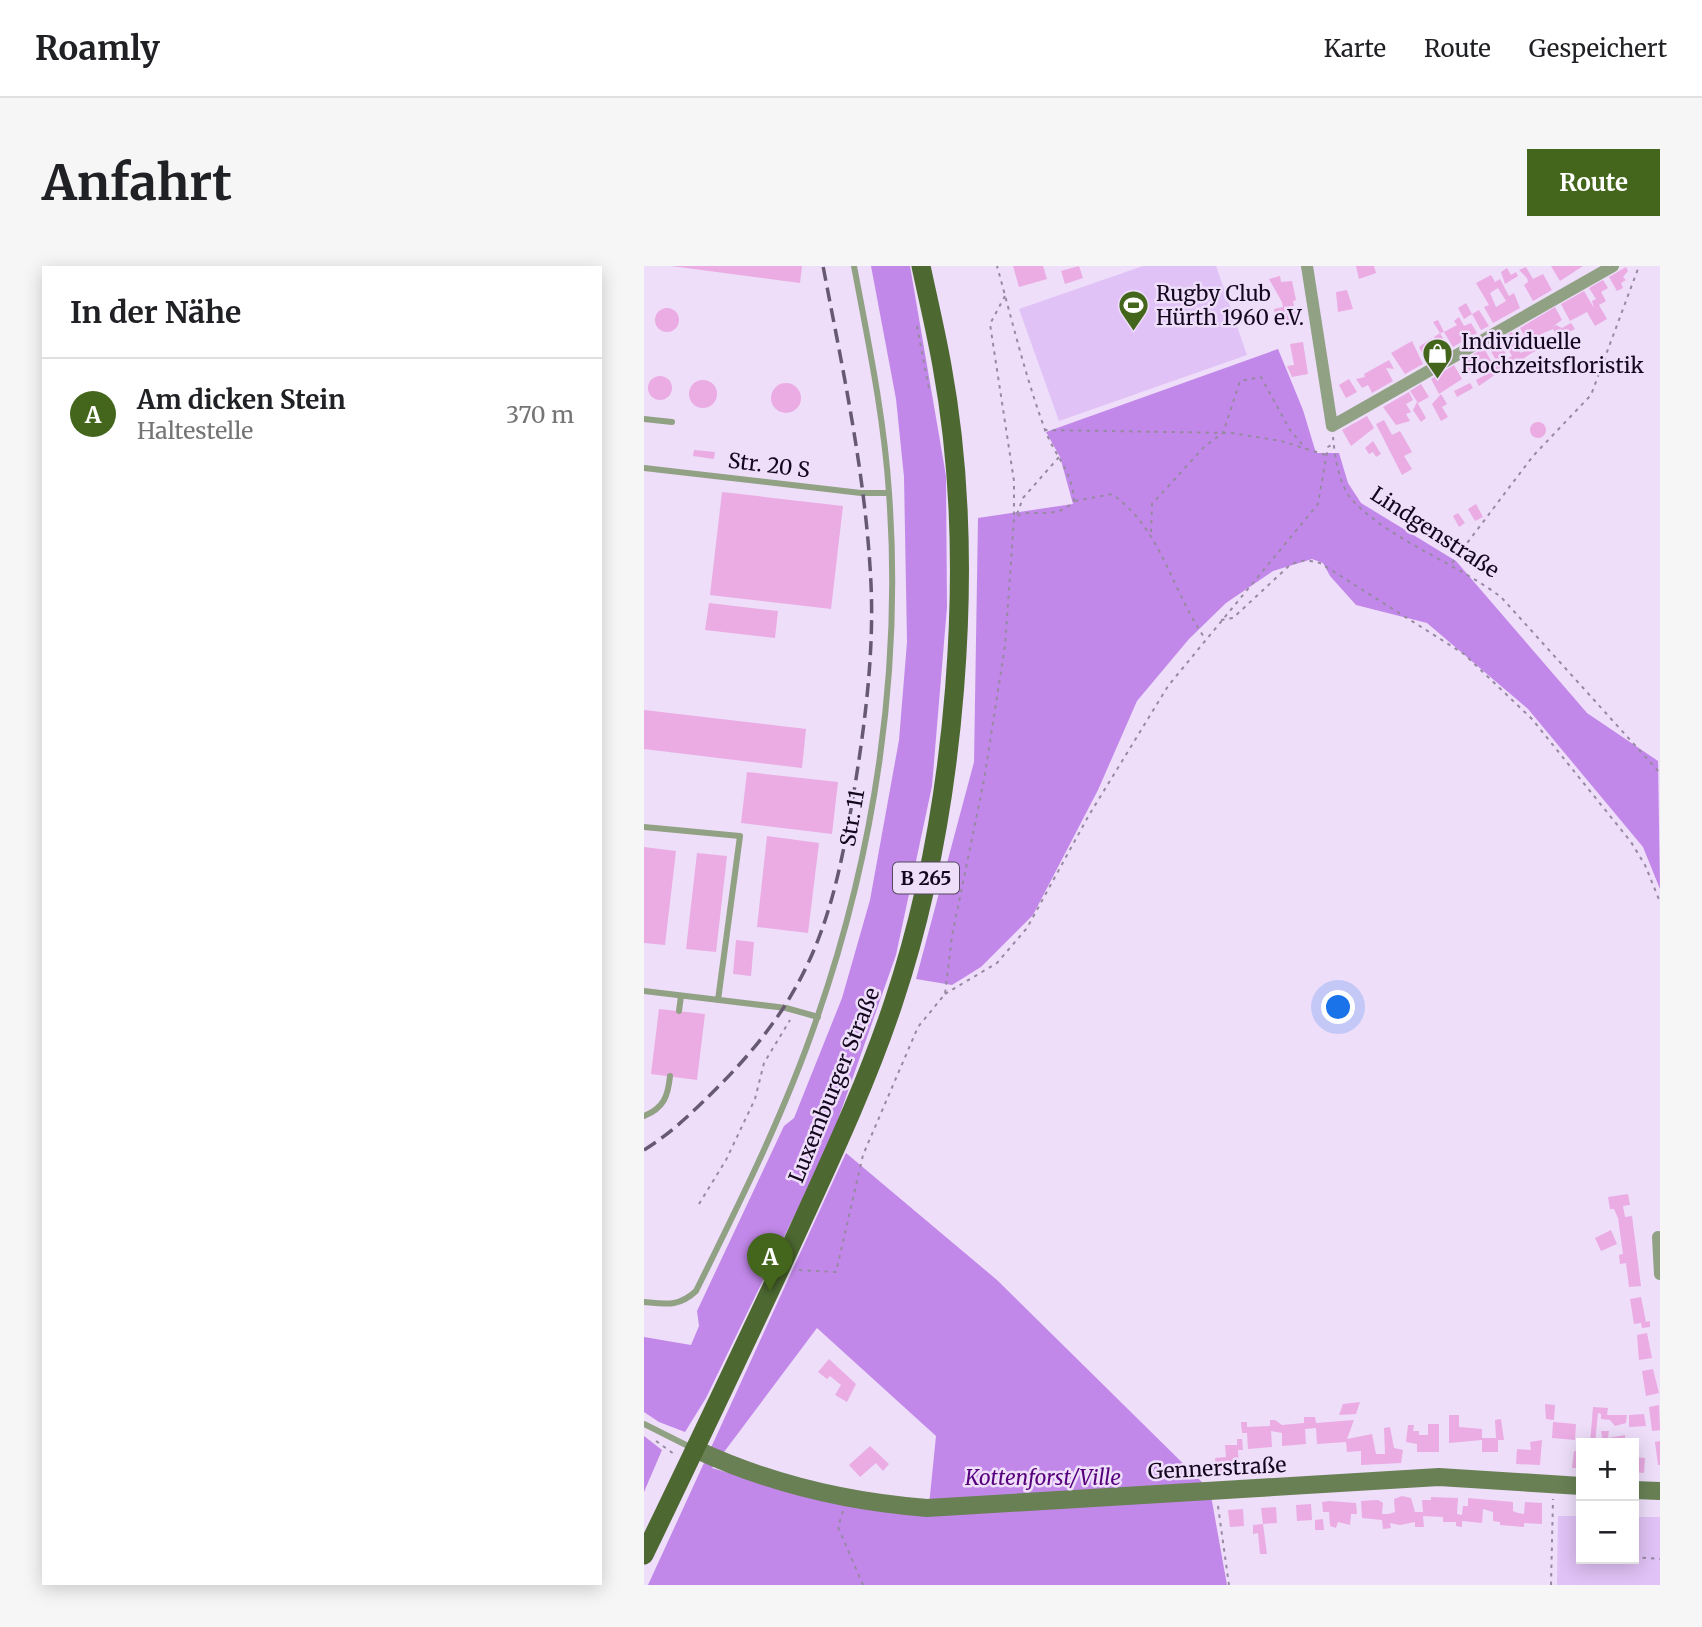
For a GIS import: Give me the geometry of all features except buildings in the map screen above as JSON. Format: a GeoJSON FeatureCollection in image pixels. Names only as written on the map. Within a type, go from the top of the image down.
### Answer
{"type":"FeatureCollection","features":[{"type":"Feature","properties":{"kind":"main road","name":"Luxemburger Straße"},"geometry":{"type":"LineString","coordinates":[[644,1555],[839,1142],[894,1003],[920,904],[947,764],[958,618],[956,489],[943,368],[921,266]]}},
{"type":"Feature","properties":{"kind":"street"},"geometry":{"type":"LineString","coordinates":[[1307,266],[1332,426],[1613,266]]}},
{"type":"Feature","properties":{"kind":"street"},"geometry":{"type":"LineString","coordinates":[[1658,1237],[1660,1274]]}},
{"type":"Feature","properties":{"kind":"street","name":"Gennerstraße"},"geometry":{"type":"LineString","coordinates":[[695,1449],[748,1470],[846,1500],[927,1508],[1439,1477],[1576,1486]]}},
{"type":"Feature","properties":{"kind":"street"},"geometry":{"type":"LineString","coordinates":[[1639,1490],[1660,1491]]}},
{"type":"Feature","properties":{"kind":"lane","name":"Str. 11"},"geometry":{"type":"LineString","coordinates":[[644,1302],[673,1305],[684,1302],[696,1292],[749,1183],[818,1017],[860,873],[882,746],[890,644],[889,493],[880,404],[854,266]]}},
{"type":"Feature","properties":{"kind":"lane"},"geometry":{"type":"LineString","coordinates":[[644,419],[672,422]]}},
{"type":"Feature","properties":{"kind":"lane","name":"Str. 20 S"},"geometry":{"type":"LineString","coordinates":[[644,468],[861,493],[889,493]]}},
{"type":"Feature","properties":{"kind":"lane"},"geometry":{"type":"LineString","coordinates":[[644,827],[740,836],[718,1000]]}},
{"type":"Feature","properties":{"kind":"lane"},"geometry":{"type":"LineString","coordinates":[[644,991],[796,1011],[818,1017]]}},
{"type":"Feature","properties":{"kind":"lane"},"geometry":{"type":"LineString","coordinates":[[679,1011],[681,996]]}},
{"type":"Feature","properties":{"kind":"lane"},"geometry":{"type":"LineString","coordinates":[[644,1116],[660,1108],[667,1096],[670,1076]]}},
{"type":"Feature","properties":{"kind":"lane"},"geometry":{"type":"LineString","coordinates":[[644,1424],[695,1449]]}},
{"type":"Feature","properties":{"kind":"path"},"geometry":{"type":"LineString","coordinates":[[997,266],[1044,430],[1060,457],[1073,488],[1074,501]]}},
{"type":"Feature","properties":{"kind":"path"},"geometry":{"type":"LineString","coordinates":[[1451,563],[1533,456],[1591,395],[1639,266]]}},
{"type":"Feature","properties":{"kind":"path"},"geometry":{"type":"LineString","coordinates":[[946,994],[952,936],[984,780],[1003,659],[1014,519],[1014,481],[990,324],[1005,296]]}},
{"type":"Feature","properties":{"kind":"path"},"geometry":{"type":"LineString","coordinates":[[916,319],[930,399]]}},
{"type":"Feature","properties":{"kind":"path"},"geometry":{"type":"LineString","coordinates":[[1151,532],[1152,504],[1205,446],[1223,433],[1240,381],[1261,377],[1290,430],[1306,449]]}},
{"type":"Feature","properties":{"kind":"path","name":"Lindgenstraße"},"geometry":{"type":"LineString","coordinates":[[1332,426],[1345,489],[1354,503],[1392,531],[1451,563],[1501,597],[1660,773]]}},
{"type":"Feature","properties":{"kind":"path"},"geometry":{"type":"LineString","coordinates":[[1044,430],[1223,433],[1281,441],[1327,456]]}},
{"type":"Feature","properties":{"kind":"path"},"geometry":{"type":"LineString","coordinates":[[782,1266],[836,1272],[863,1155],[918,1027],[946,994],[997,963],[1027,928],[1148,717],[1220,620],[1318,505],[1328,447],[1334,443]]}},
{"type":"Feature","properties":{"kind":"path"},"geometry":{"type":"LineString","coordinates":[[1014,519],[1023,498],[1060,457]]}},
{"type":"Feature","properties":{"kind":"path"},"geometry":{"type":"LineString","coordinates":[[1016,515],[1059,513],[1074,501],[1112,494],[1133,509],[1151,532],[1187,613],[1205,639]]}},
{"type":"Feature","properties":{"kind":"path"},"geometry":{"type":"LineString","coordinates":[[1220,620],[1233,618],[1291,564],[1306,560],[1320,563],[1436,636],[1464,654],[1532,719],[1630,842],[1645,865],[1660,902]]}},
{"type":"Feature","properties":{"kind":"path"},"geometry":{"type":"LineString","coordinates":[[699,1204],[715,1182],[742,1127],[755,1098],[764,1063],[796,1011]]}},
{"type":"Feature","properties":{"kind":"path"},"geometry":{"type":"LineString","coordinates":[[652,1438],[672,1450],[678,1463]]}},
{"type":"Feature","properties":{"kind":"path"},"geometry":{"type":"LineString","coordinates":[[1552,1585],[1553,1484]]}},
{"type":"Feature","properties":{"kind":"path"},"geometry":{"type":"LineString","coordinates":[[1216,1492],[1229,1585]]}},
{"type":"Feature","properties":{"kind":"path"},"geometry":{"type":"LineString","coordinates":[[846,1500],[838,1527],[863,1585]]}},
{"type":"Feature","properties":{"kind":"path"},"geometry":{"type":"LineString","coordinates":[[1639,1557],[1660,1559]]}},
{"type":"Feature","properties":{"kind":"shaded area","name":"Rugby Club Hürth 1960 e.V."},"geometry":{"type":"Polygon","coordinates":[[[1143,266],[1216,266],[1247,355],[1059,421],[1019,309],[1143,266]]]}},
{"type":"Feature","properties":{"kind":"shaded area"},"geometry":{"type":"Polygon","coordinates":[[[1558,1516],[1576,1516],[1576,1564],[1639,1564],[1639,1517],[1660,1517],[1660,1585],[1557,1585],[1558,1516]]]}},
{"type":"Feature","properties":{"kind":"green space"},"geometry":{"type":"Polygon","coordinates":[[[871,266],[910,266],[946,476],[947,607],[932,786],[896,955],[830,1142],[706,1398],[685,1432],[659,1422],[644,1412],[644,1337],[691,1345],[699,1326],[697,1311],[784,1126],[794,1118],[842,998],[870,900],[899,740],[907,642],[904,477],[896,399],[871,266]]]}},
{"type":"Feature","properties":{"kind":"green space"},"geometry":{"type":"Polygon","coordinates":[[[1278,349],[1303,410],[1316,453],[1339,453],[1348,483],[1361,503],[1456,561],[1587,713],[1658,761],[1660,889],[1643,847],[1528,709],[1427,623],[1356,605],[1330,576],[1323,563],[1312,559],[1273,571],[1226,603],[1189,639],[1137,701],[1098,790],[1033,915],[981,967],[952,985],[916,979],[974,762],[978,518],[1073,504],[1060,457],[1046,432],[1278,349]]]}},
{"type":"Feature","properties":{"kind":"green space","name":"Kottenforst/Ville"},"geometry":{"type":"Polygon","coordinates":[[[846,1153],[997,1280],[1210,1490],[1227,1585],[648,1585],[846,1153]],[[817,1328],[712,1468],[759,1482],[928,1515],[936,1436],[817,1328]]]}},
{"type":"Feature","properties":{"kind":"green space"},"geometry":{"type":"Polygon","coordinates":[[[644,1436],[662,1450],[644,1492],[644,1436]]]}},
{"type":"Feature","properties":{"kind":"railway"},"geometry":{"type":"LineString","coordinates":[[644,1150],[674,1128],[720,1085],[779,1015],[800,980],[816,945],[829,908],[848,826],[860,755],[868,682],[871,584],[859,464],[823,266]]}},
{"type":"Feature","properties":{"kind":"place","name":"Rugby Club Hürth 1960 e.V."},"geometry":{"type":"Point","coordinates":[1133,332]}},
{"type":"Feature","properties":{"kind":"place","name":"Individuelle Hochzeitsfloristik"},"geometry":{"type":"Point","coordinates":[1438,380]}},
{"type":"Feature","properties":{"kind":"place","name":"Am dicken Stein"},"geometry":{"type":"Point","coordinates":[770,1291]}}]}
